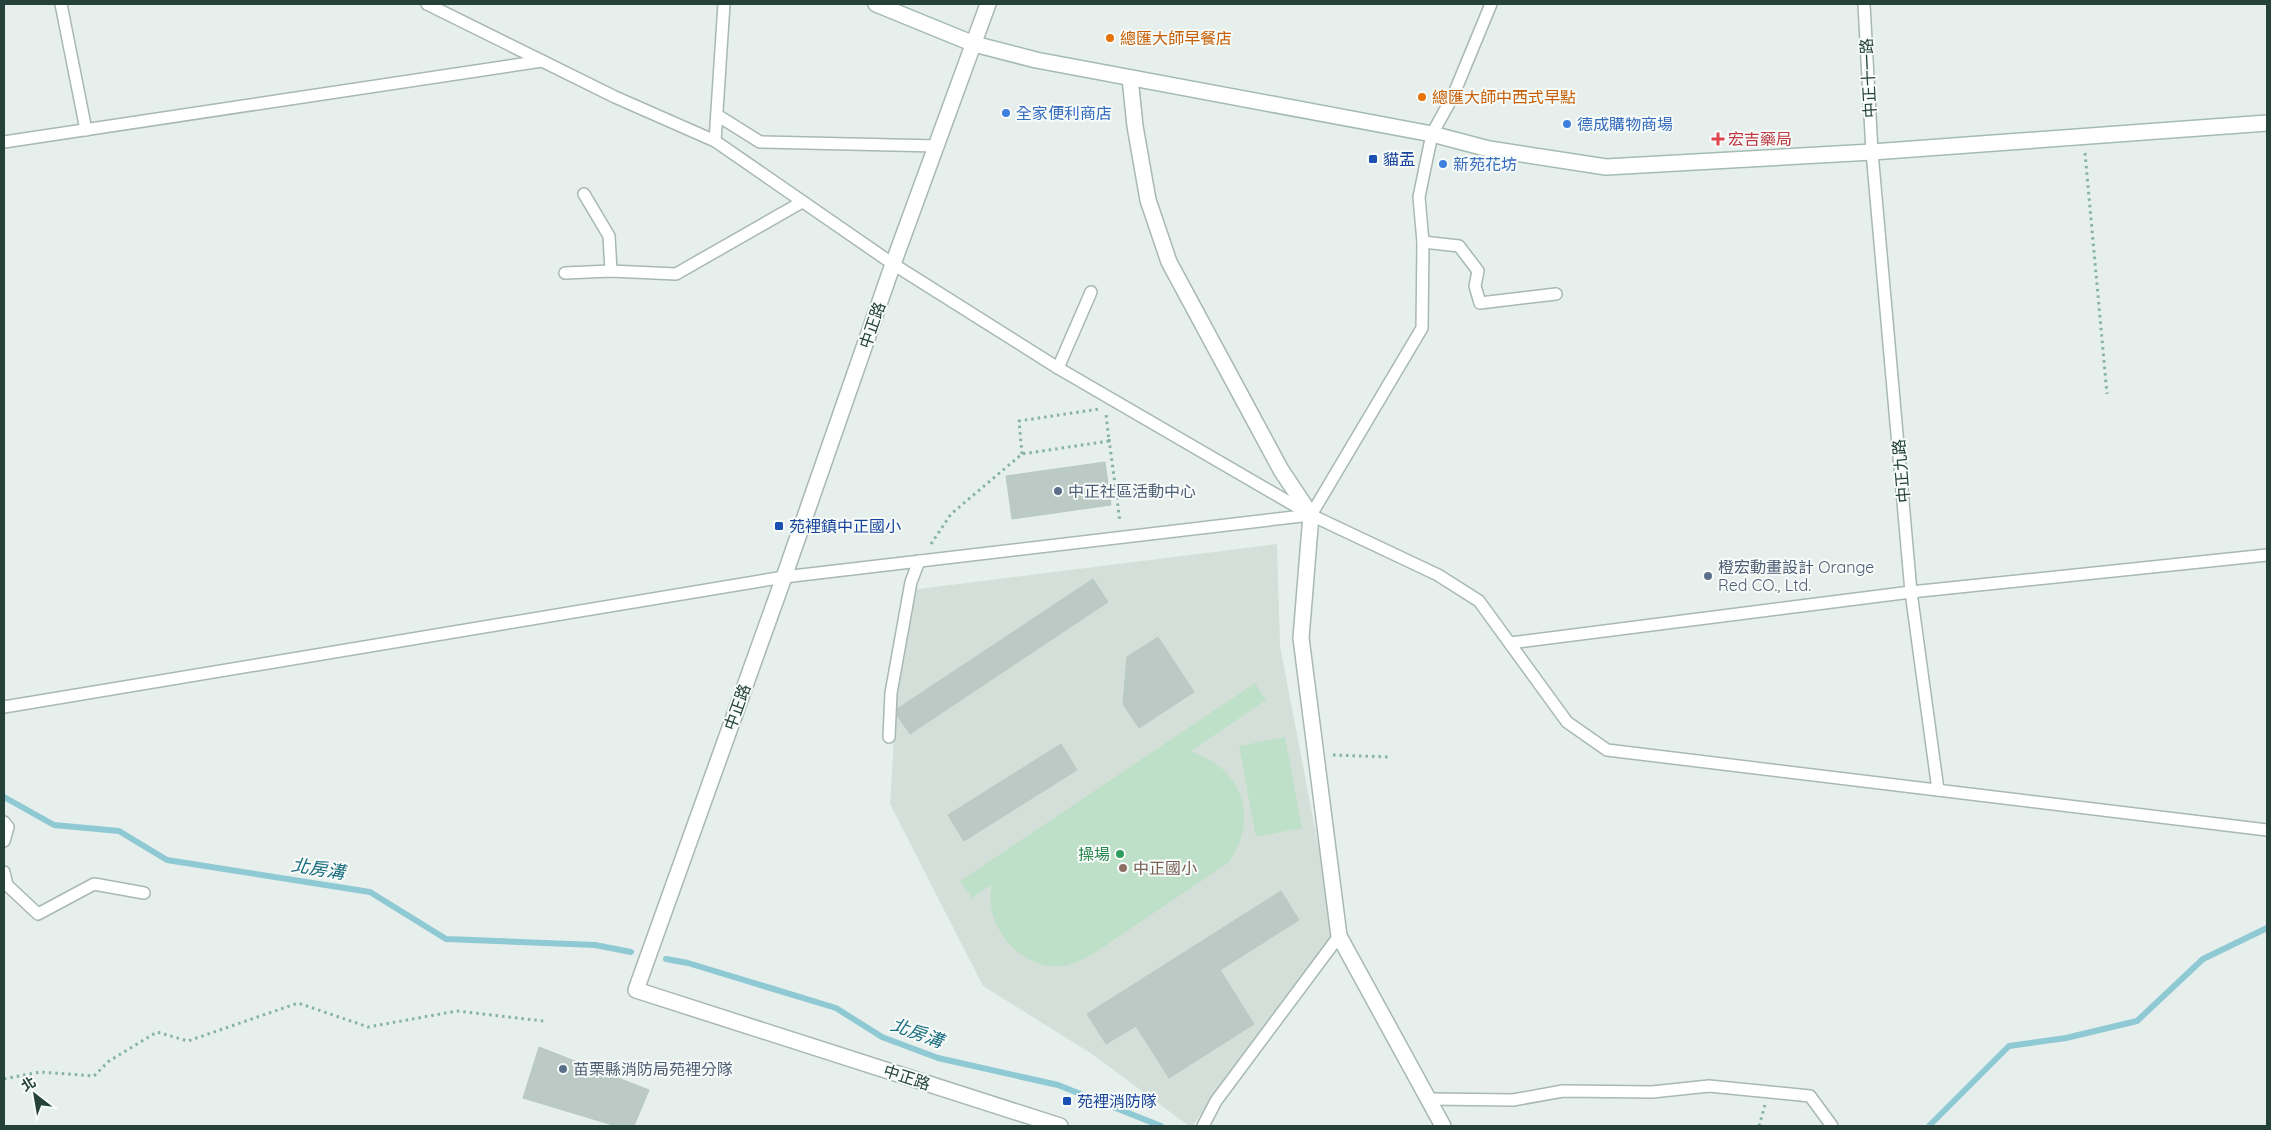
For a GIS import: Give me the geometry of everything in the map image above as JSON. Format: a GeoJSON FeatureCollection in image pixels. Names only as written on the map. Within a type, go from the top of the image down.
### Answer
{"type":"FeatureCollection","features":[{"type":"Feature","properties":{"kind":"street"},"geometry":{"type":"LineString","coordinates":[[876,4],[974,44],[1036,60],[1432,134],[1489,149],[1606,168],[1872,152],[2267,123]]}},
{"type":"Feature","properties":{"kind":"street","name":"中正路"},"geometry":{"type":"LineString","coordinates":[[988,4],[893,264],[784,577],[636,990],[1060,1126]]}},
{"type":"Feature","properties":{"kind":"street"},"geometry":{"type":"LineString","coordinates":[[1130,78],[1135,126],[1148,200],[1169,262],[1281,470],[1311,514],[1301,638],[1339,936],[1430,1099],[1443,1126]]}},
{"type":"Feature","properties":{"kind":"lane"},"geometry":{"type":"LineString","coordinates":[[61,4],[86,130]]}},
{"type":"Feature","properties":{"kind":"lane"},"geometry":{"type":"LineString","coordinates":[[427,4],[615,97],[715,141],[893,264],[1058,368],[1311,514],[1438,575],[1479,601],[1567,722],[1607,750],[2267,830]]}},
{"type":"Feature","properties":{"kind":"lane"},"geometry":{"type":"LineString","coordinates":[[451,16],[452,4]]}},
{"type":"Feature","properties":{"kind":"lane"},"geometry":{"type":"LineString","coordinates":[[715,141],[724,4]]}},
{"type":"Feature","properties":{"kind":"lane"},"geometry":{"type":"LineString","coordinates":[[1311,514],[1422,328],[1423,242],[1419,196],[1432,134],[1453,96],[1491,4]]}},
{"type":"Feature","properties":{"kind":"lane","name":"中正十一路"},"geometry":{"type":"LineString","coordinates":[[1864,4],[1872,152]]}},
{"type":"Feature","properties":{"kind":"lane"},"geometry":{"type":"LineString","coordinates":[[4,142],[542,61]]}},
{"type":"Feature","properties":{"kind":"lane"},"geometry":{"type":"LineString","coordinates":[[717,115],[760,142],[937,146]]}},
{"type":"Feature","properties":{"kind":"lane","name":"中正九路"},"geometry":{"type":"LineString","coordinates":[[1872,152],[1911,592],[1938,790]]}},
{"type":"Feature","properties":{"kind":"lane"},"geometry":{"type":"LineString","coordinates":[[584,194],[610,236],[611,271]]}},
{"type":"Feature","properties":{"kind":"lane"},"geometry":{"type":"LineString","coordinates":[[565,273],[611,271],[676,274],[802,202]]}},
{"type":"Feature","properties":{"kind":"lane"},"geometry":{"type":"LineString","coordinates":[[1423,242],[1459,246],[1478,271],[1475,286],[1480,304],[1556,294]]}},
{"type":"Feature","properties":{"kind":"lane"},"geometry":{"type":"LineString","coordinates":[[1058,368],[1090,292]]}},
{"type":"Feature","properties":{"kind":"lane"},"geometry":{"type":"LineString","coordinates":[[4,707],[784,577],[1311,514]]}},
{"type":"Feature","properties":{"kind":"lane"},"geometry":{"type":"LineString","coordinates":[[1510,643],[1911,592],[2267,555]]}},
{"type":"Feature","properties":{"kind":"lane"},"geometry":{"type":"LineString","coordinates":[[889,737],[892,684],[911,582],[920,561]]}},
{"type":"Feature","properties":{"kind":"lane"},"geometry":{"type":"LineString","coordinates":[[4,822],[8,827],[4,841]]}},
{"type":"Feature","properties":{"kind":"lane"},"geometry":{"type":"LineString","coordinates":[[4,872],[7,886],[38,914],[94,884],[144,893]]}},
{"type":"Feature","properties":{"kind":"lane"},"geometry":{"type":"LineString","coordinates":[[1203,1126],[1216,1101],[1339,936]]}},
{"type":"Feature","properties":{"kind":"lane"},"geometry":{"type":"LineString","coordinates":[[1430,1099],[1513,1100],[1563,1091],[1652,1092],[1709,1086],[1810,1096],[1832,1126]]}},
{"type":"Feature","properties":{"kind":"path"},"geometry":{"type":"LineString","coordinates":[[2083,137],[2107,394]]}},
{"type":"Feature","properties":{"kind":"path"},"geometry":{"type":"LineString","coordinates":[[1022,454],[1019,421],[1105,409],[1122,537]]}},
{"type":"Feature","properties":{"kind":"path"},"geometry":{"type":"LineString","coordinates":[[920,561],[951,514],[1022,454],[1109,440]]}},
{"type":"Feature","properties":{"kind":"path"},"geometry":{"type":"LineString","coordinates":[[1315,754],[1390,757]]}},
{"type":"Feature","properties":{"kind":"path"},"geometry":{"type":"LineString","coordinates":[[4,1079],[40,1072],[94,1076],[109,1061],[157,1032],[188,1041],[298,1003],[368,1027],[456,1011],[544,1021]]}},
{"type":"Feature","properties":{"kind":"shaded area","name":"中正國小"},"geometry":{"type":"Polygon","coordinates":[[[1277,544],[1280,646],[1335,933],[1192,1126],[1189,1126],[1092,1054],[983,986],[890,804],[903,591],[1277,544]]]}},
{"type":"Feature","properties":{"kind":"green space"},"geometry":{"type":"Polygon","coordinates":[[[1255,683],[1266,700],[1191,751],[1212,761],[1224,771],[1234,782],[1240,795],[1244,808],[1242,836],[1228,863],[1080,961],[1059,966],[1048,966],[1026,958],[1016,951],[1001,933],[994,918],[991,904],[991,885],[972,898],[960,881],[1255,683]]]}},
{"type":"Feature","properties":{"kind":"green space"},"geometry":{"type":"Polygon","coordinates":[[[1285,737],[1302,828],[1256,837],[1239,746],[1285,737]]]}},
{"type":"Feature","properties":{"kind":"building","name":"中正社區活動中心"},"geometry":{"type":"Polygon","coordinates":[[[1105,462],[1111,505],[1012,519],[1006,476],[1105,462]]]}},
{"type":"Feature","properties":{"kind":"building"},"geometry":{"type":"Polygon","coordinates":[[[1093,579],[1108,602],[910,734],[894,711],[1093,579]]]}},
{"type":"Feature","properties":{"kind":"building"},"geometry":{"type":"Polygon","coordinates":[[[1158,637],[1194,692],[1139,728],[1123,704],[1127,657],[1158,637]]]}},
{"type":"Feature","properties":{"kind":"building"},"geometry":{"type":"Polygon","coordinates":[[[1061,744],[1077,770],[964,841],[948,815],[1061,744]]]}},
{"type":"Feature","properties":{"kind":"building"},"geometry":{"type":"Polygon","coordinates":[[[1281,891],[1299,920],[1220,970],[1254,1024],[1169,1078],[1136,1026],[1106,1044],[1087,1014],[1281,891]]]}},
{"type":"Feature","properties":{"kind":"building","name":"苗栗縣消防局苑裡分隊"},"geometry":{"type":"Polygon","coordinates":[[[539,1047],[649,1090],[634,1126],[616,1126],[523,1098],[539,1047]]]}},
{"type":"Feature","properties":{"kind":"waterway","name":"北房溝"},"geometry":{"type":"LineString","coordinates":[[4,797],[54,825],[119,831],[167,860],[370,892],[446,939],[595,945],[631,952]]}},
{"type":"Feature","properties":{"kind":"waterway"},"geometry":{"type":"LineString","coordinates":[[1929,1126],[2009,1046],[2066,1038],[2137,1021],[2203,959],[2267,928]]}},
{"type":"Feature","properties":{"kind":"waterway","name":"北房溝"},"geometry":{"type":"LineString","coordinates":[[666,959],[688,963],[836,1008],[882,1037],[938,1058],[1058,1085],[1161,1126]]}},
{"type":"Feature","properties":{"kind":"place","name":"總匯大師早餐店"},"geometry":{"type":"Point","coordinates":[1110,38]}},
{"type":"Feature","properties":{"kind":"place","name":"總匯大師中西式早點"},"geometry":{"type":"Point","coordinates":[1422,97]}},
{"type":"Feature","properties":{"kind":"place","name":"全家便利商店"},"geometry":{"type":"Point","coordinates":[1006,113]}},
{"type":"Feature","properties":{"kind":"place","name":"德成購物商場"},"geometry":{"type":"Point","coordinates":[1567,124]}},
{"type":"Feature","properties":{"kind":"place","name":"宏吉藥局"},"geometry":{"type":"Point","coordinates":[1718,139]}},
{"type":"Feature","properties":{"kind":"place","name":"貓盂"},"geometry":{"type":"Point","coordinates":[1373,159]}},
{"type":"Feature","properties":{"kind":"place","name":"新苑花坊"},"geometry":{"type":"Point","coordinates":[1443,164]}},
{"type":"Feature","properties":{"kind":"place","name":"中正社區活動中心"},"geometry":{"type":"Point","coordinates":[1058,491]}},
{"type":"Feature","properties":{"kind":"place","name":"苑裡鎮中正國小"},"geometry":{"type":"Point","coordinates":[779,526]}},
{"type":"Feature","properties":{"kind":"place","name":"橙宏動畫設計 Orange Red CO., Ltd."},"geometry":{"type":"Point","coordinates":[1708,576]}},
{"type":"Feature","properties":{"kind":"place","name":"操場"},"geometry":{"type":"Point","coordinates":[1120,854]}},
{"type":"Feature","properties":{"kind":"place","name":"中正國小"},"geometry":{"type":"Point","coordinates":[1123,868]}},
{"type":"Feature","properties":{"kind":"place","name":"苗栗縣消防局苑裡分隊"},"geometry":{"type":"Point","coordinates":[563,1069]}},
{"type":"Feature","properties":{"kind":"place","name":"苑裡消防隊"},"geometry":{"type":"Point","coordinates":[1067,1101]}}]}
